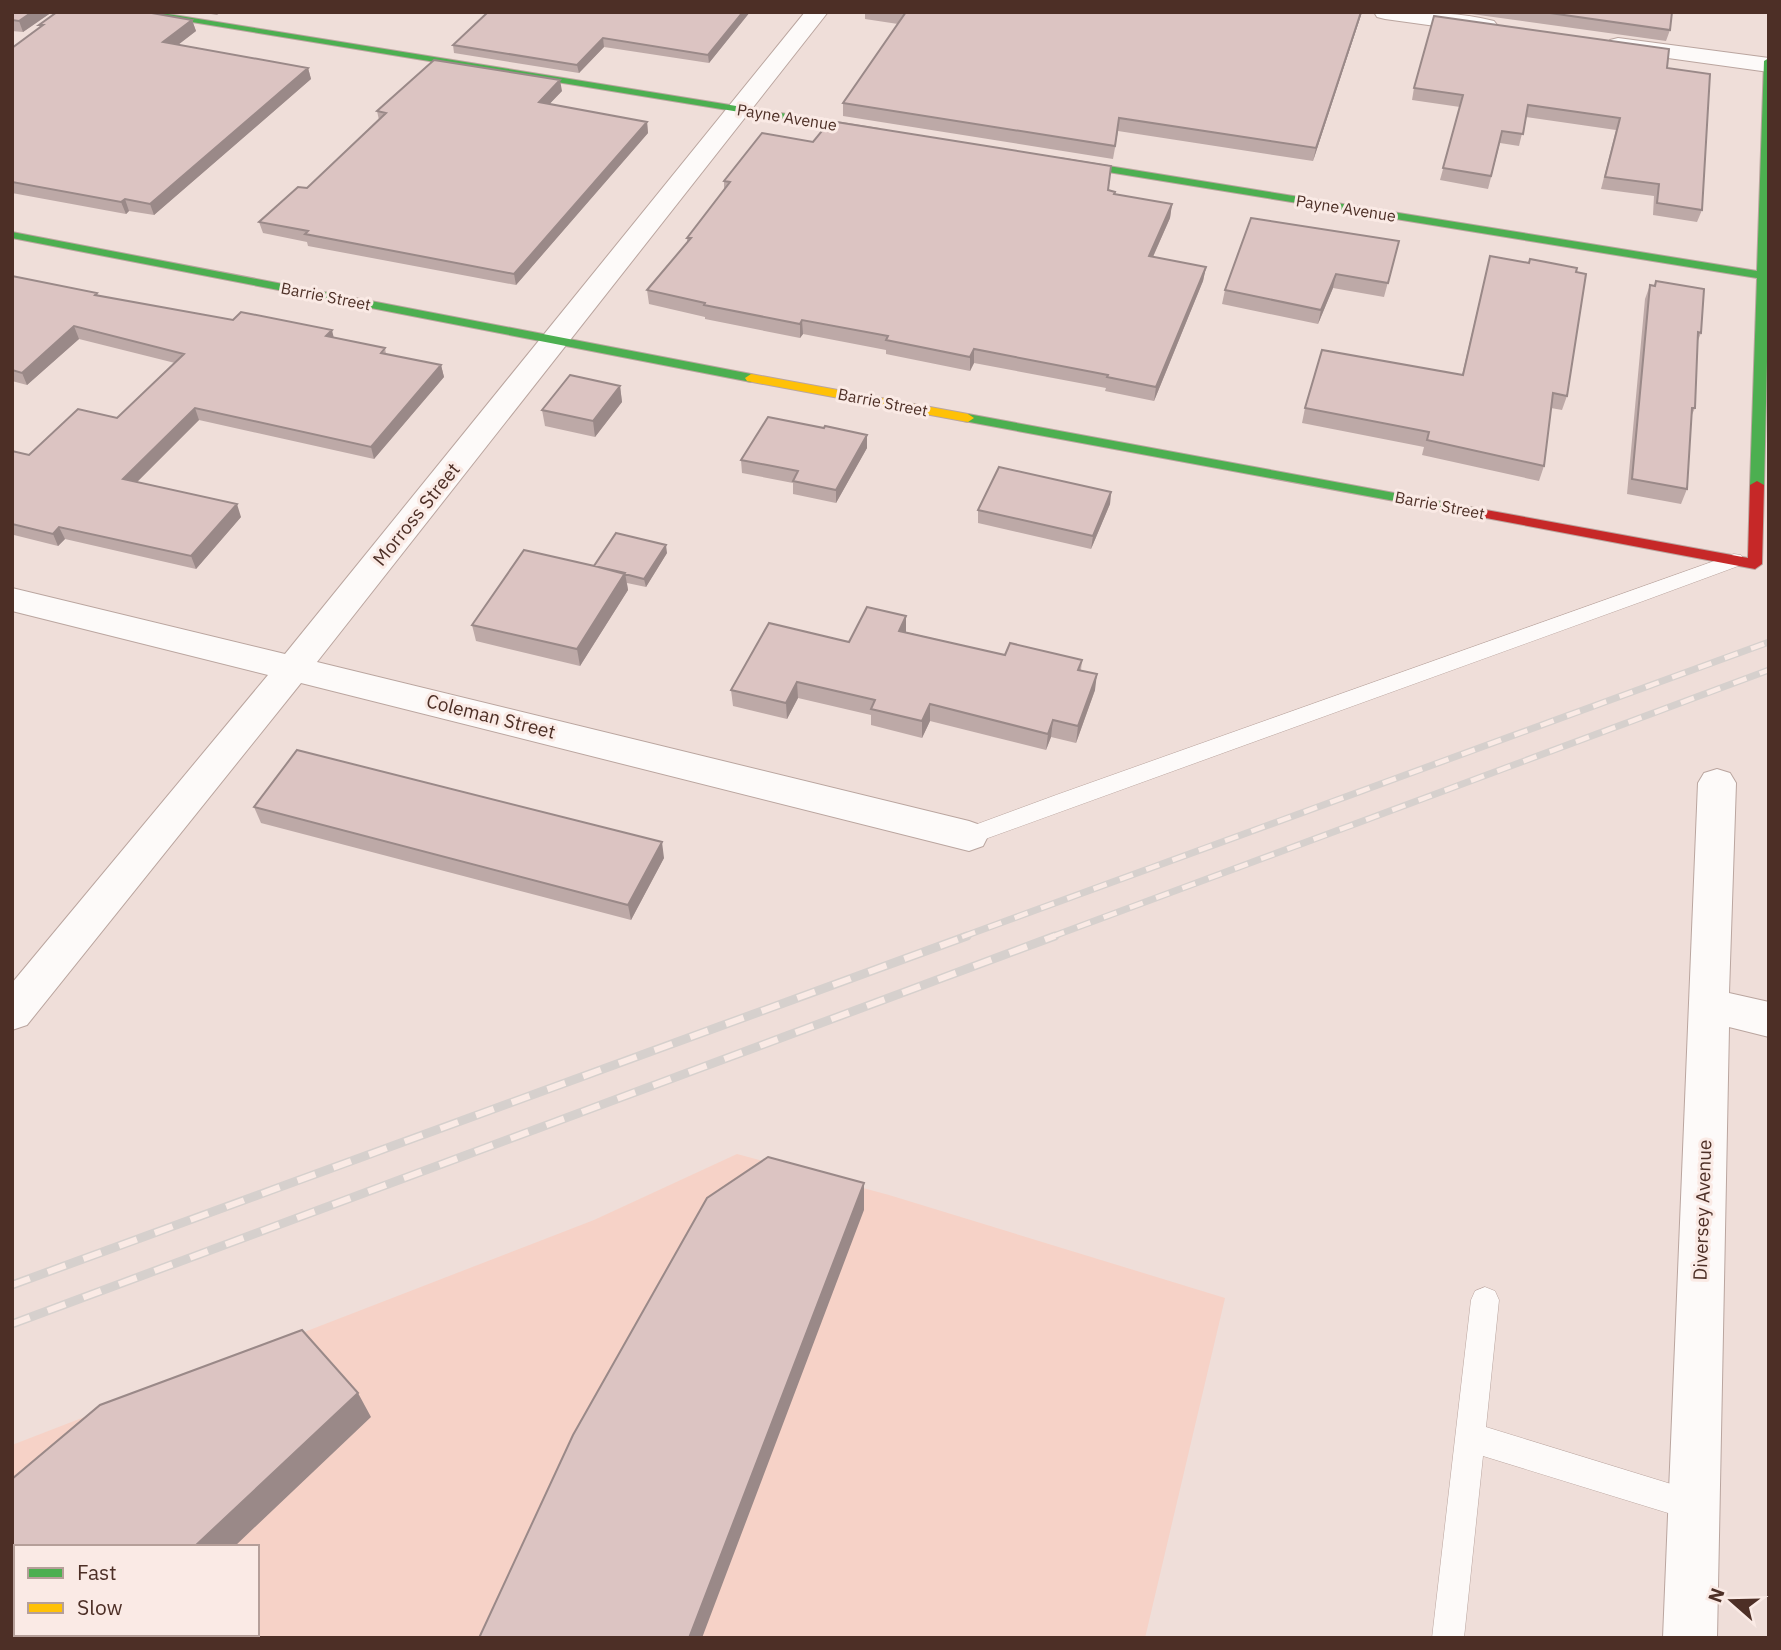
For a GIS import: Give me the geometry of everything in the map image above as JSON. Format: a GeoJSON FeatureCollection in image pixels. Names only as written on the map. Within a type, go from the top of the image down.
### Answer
{"type":"FeatureCollection","features":[{"type":"Feature","properties":{"kind":"street","name":"Payne Avenue"},"geometry":{"type":"LineString","coordinates":[[136,12],[890,134]]}},
{"type":"Feature","properties":{"kind":"street","name":"Morross Street"},"geometry":{"type":"LineString","coordinates":[[12,1013],[328,624],[817,12]]}},
{"type":"Feature","properties":{"kind":"street"},"geometry":{"type":"LineString","coordinates":[[1385,12],[1508,29]]}},
{"type":"Feature","properties":{"kind":"street"},"geometry":{"type":"LineString","coordinates":[[1591,41],[1769,63],[1767,276],[1744,562]]}},
{"type":"Feature","properties":{"kind":"street","name":"Payne Avenue"},"geometry":{"type":"LineString","coordinates":[[1040,158],[1767,276]]}},
{"type":"Feature","properties":{"kind":"street","name":"Barrie Street"},"geometry":{"type":"LineString","coordinates":[[12,235],[554,341],[1744,562]]}},
{"type":"Feature","properties":{"kind":"street","name":"Coleman Street"},"geometry":{"type":"LineString","coordinates":[[12,599],[292,666],[969,836]]}},
{"type":"Feature","properties":{"kind":"street","name":"Diversey Avenue"},"geometry":{"type":"LineString","coordinates":[[1690,1638],[1717,783]]}},
{"type":"Feature","properties":{"kind":"street"},"geometry":{"type":"LineString","coordinates":[[1708,1005],[1769,1020]]}},
{"type":"Feature","properties":{"kind":"lane"},"geometry":{"type":"LineString","coordinates":[[969,836],[1177,758],[1744,562]]}},
{"type":"Feature","properties":{"kind":"lane"},"geometry":{"type":"LineString","coordinates":[[1448,1638],[1485,1300]]}},
{"type":"Feature","properties":{"kind":"lane"},"geometry":{"type":"LineString","coordinates":[[1470,1437],[1694,1506]]}},
{"type":"Feature","properties":{"kind":"shaded area"},"geometry":{"type":"Polygon","coordinates":[[[737,1154],[889,1195],[1225,1298],[1145,1638],[12,1638],[12,1445],[594,1220],[737,1154]]]}},
{"type":"Feature","properties":{"kind":"building"},"geometry":{"type":"Polygon","coordinates":[[[12,12],[32,12],[19,21],[12,20],[12,12]]]}},
{"type":"Feature","properties":{"kind":"building"},"geometry":{"type":"Polygon","coordinates":[[[57,12],[146,12],[192,20],[163,42],[308,68],[150,204],[125,199],[121,202],[12,182],[12,48],[57,12]]]}},
{"type":"Feature","properties":{"kind":"building"},"geometry":{"type":"Polygon","coordinates":[[[488,12],[743,12],[708,55],[603,38],[577,65],[453,45],[488,12]]]}},
{"type":"Feature","properties":{"kind":"building"},"geometry":{"type":"Polygon","coordinates":[[[906,12],[1361,12],[1316,148],[1119,118],[1115,146],[843,103],[906,12]]]}},
{"type":"Feature","properties":{"kind":"building"},"geometry":{"type":"Polygon","coordinates":[[[1543,12],[1672,12],[1670,30],[1543,12]]]}},
{"type":"Feature","properties":{"kind":"building"},"geometry":{"type":"Polygon","coordinates":[[[1434,16],[1669,49],[1667,68],[1710,74],[1702,210],[1657,203],[1659,184],[1605,177],[1620,118],[1528,105],[1523,134],[1502,131],[1491,176],[1443,168],[1463,95],[1414,88],[1434,16]]]}},
{"type":"Feature","properties":{"kind":"building"},"geometry":{"type":"Polygon","coordinates":[[[434,60],[560,80],[539,102],[647,122],[514,274],[305,234],[308,231],[259,222],[298,187],[307,188],[386,113],[377,111],[434,60]]]}},
{"type":"Feature","properties":{"kind":"building"},"geometry":{"type":"Polygon","coordinates":[[[830,121],[1111,166],[1108,190],[1115,192],[1114,194],[1172,204],[1149,256],[1206,267],[1156,387],[974,349],[970,357],[886,340],[888,336],[802,320],[800,324],[704,305],[705,303],[647,290],[691,238],[687,238],[730,182],[724,181],[762,133],[813,142],[830,121]]]}},
{"type":"Feature","properties":{"kind":"building"},"geometry":{"type":"Polygon","coordinates":[[[1251,218],[1399,241],[1388,283],[1336,274],[1321,310],[1225,290],[1251,218]]]}},
{"type":"Feature","properties":{"kind":"building"},"geometry":{"type":"Polygon","coordinates":[[[1490,256],[1529,263],[1530,259],[1577,268],[1576,272],[1586,274],[1567,396],[1553,393],[1544,466],[1427,440],[1429,432],[1305,408],[1322,350],[1463,375],[1490,256]]]}},
{"type":"Feature","properties":{"kind":"building"},"geometry":{"type":"Polygon","coordinates":[[[12,276],[97,293],[95,295],[233,320],[241,312],[332,330],[326,336],[385,348],[381,353],[441,365],[371,447],[195,408],[123,479],[237,504],[191,556],[59,527],[53,534],[12,524],[12,451],[29,455],[78,409],[117,418],[184,354],[74,326],[22,373],[12,370],[12,276]]]}},
{"type":"Feature","properties":{"kind":"building"},"geometry":{"type":"Polygon","coordinates":[[[1656,281],[1704,289],[1701,333],[1698,332],[1695,408],[1692,408],[1687,489],[1632,479],[1650,285],[1655,286],[1656,281]]]}},
{"type":"Feature","properties":{"kind":"building"},"geometry":{"type":"Polygon","coordinates":[[[570,375],[620,386],[593,421],[542,410],[570,375]]]}},
{"type":"Feature","properties":{"kind":"building"},"geometry":{"type":"Polygon","coordinates":[[[768,417],[867,435],[836,490],[793,481],[798,471],[741,460],[768,417]]]}},
{"type":"Feature","properties":{"kind":"building"},"geometry":{"type":"Polygon","coordinates":[[[999,467],[1111,492],[1093,536],[978,510],[999,467]]]}},
{"type":"Feature","properties":{"kind":"building"},"geometry":{"type":"Polygon","coordinates":[[[616,533],[666,545],[644,579],[594,566],[616,533]]]}},
{"type":"Feature","properties":{"kind":"building"},"geometry":{"type":"Polygon","coordinates":[[[524,550],[625,573],[577,649],[472,625],[524,550]]]}},
{"type":"Feature","properties":{"kind":"building"},"geometry":{"type":"Polygon","coordinates":[[[867,607],[906,616],[899,631],[1005,655],[1010,643],[1082,660],[1078,670],[1097,674],[1078,726],[1053,720],[1048,734],[930,704],[922,721],[871,709],[875,700],[797,682],[786,703],[731,690],[769,623],[849,642],[867,607]]]}},
{"type":"Feature","properties":{"kind":"building"},"geometry":{"type":"Polygon","coordinates":[[[297,750],[662,842],[628,905],[254,807],[297,750]]]}},
{"type":"Feature","properties":{"kind":"building"},"geometry":{"type":"Polygon","coordinates":[[[768,1157],[864,1183],[689,1638],[479,1638],[573,1435],[707,1198],[768,1157]]]}},
{"type":"Feature","properties":{"kind":"building"},"geometry":{"type":"Polygon","coordinates":[[[302,1330],[358,1393],[196,1545],[14,1545],[12,1634],[12,1479],[100,1405],[302,1330]]]}},
{"type":"Feature","properties":{"kind":"railway"},"geometry":{"type":"LineString","coordinates":[[962,937],[1769,642]]}},
{"type":"Feature","properties":{"kind":"railway"},"geometry":{"type":"LineString","coordinates":[[1051,937],[1769,670]]}},
{"type":"Feature","properties":{"kind":"railway"},"geometry":{"type":"LineString","coordinates":[[12,1285],[967,936]]}},
{"type":"Feature","properties":{"kind":"railway"},"geometry":{"type":"LineString","coordinates":[[12,1324],[1055,936]]}},
{"type":"Feature","properties":{"kind":"traffic: fast"},"geometry":{"type":"LineString","coordinates":[[136,12],[879,132]]}},
{"type":"Feature","properties":{"kind":"traffic: fast"},"geometry":{"type":"LineString","coordinates":[[1757,485],[1769,61]]}},
{"type":"Feature","properties":{"kind":"traffic: fast"},"geometry":{"type":"LineString","coordinates":[[1059,161],[1769,276]]}},
{"type":"Feature","properties":{"kind":"traffic: fast"},"geometry":{"type":"LineString","coordinates":[[12,235],[751,378]]}},
{"type":"Feature","properties":{"kind":"traffic: fast"},"geometry":{"type":"LineString","coordinates":[[968,418],[1486,514]]}},
{"type":"Feature","properties":{"kind":"traffic: slow"},"geometry":{"type":"LineString","coordinates":[[751,378],[968,418]]}},
{"type":"Feature","properties":{"kind":"traffic: jam"},"geometry":{"type":"LineString","coordinates":[[1486,514],[1755,564],[1757,485]]}}]}
